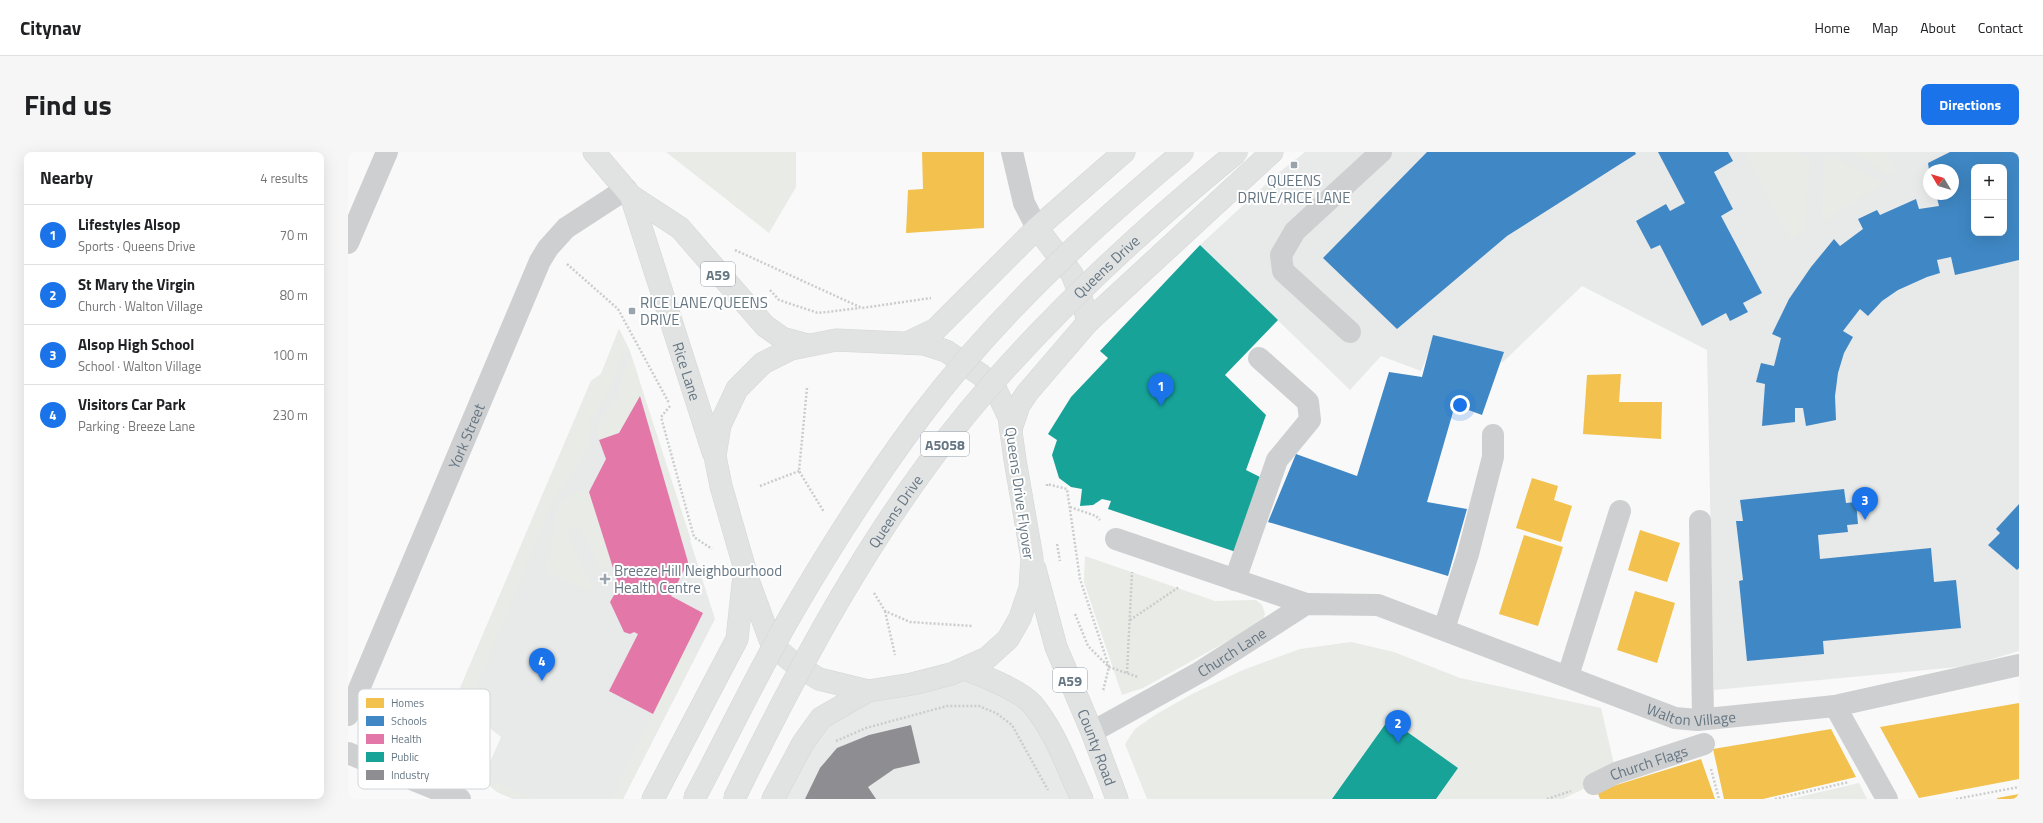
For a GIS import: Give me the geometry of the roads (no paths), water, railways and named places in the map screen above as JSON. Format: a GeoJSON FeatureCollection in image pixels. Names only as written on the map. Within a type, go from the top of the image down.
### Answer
{"type":"FeatureCollection","features":[{"type":"Feature","properties":{"kind":"highway","name":"Rice Lane"},"geometry":{"type":"LineString","coordinates":[[594,152],[629,193],[680,228],[764,326],[782,338],[808,344]]}},
{"type":"Feature","properties":{"kind":"highway"},"geometry":{"type":"LineString","coordinates":[[907,343],[936,329],[1037,228],[1124,152]]}},
{"type":"Feature","properties":{"kind":"highway","name":"A5058"},"geometry":{"type":"LineString","coordinates":[[694,799],[791,614],[873,483],[921,415],[972,354],[1026,294],[1132,195],[1183,152]]}},
{"type":"Feature","properties":{"kind":"highway","name":"Queens Drive"},"geometry":{"type":"LineString","coordinates":[[734,799],[766,733],[843,594],[871,547],[917,480],[967,414],[1016,357],[1068,302],[1132,241],[1237,152]]}},
{"type":"Feature","properties":{"kind":"highway"},"geometry":{"type":"LineString","coordinates":[[1010,429],[1019,405],[1027,394],[1088,322],[1272,152]]}},
{"type":"Feature","properties":{"kind":"highway","name":"Rice Lane"},"geometry":{"type":"LineString","coordinates":[[629,193],[715,456]]}},
{"type":"Feature","properties":{"kind":"highway"},"geometry":{"type":"LineString","coordinates":[[1037,228],[1072,274],[1081,297],[1088,322]]}},
{"type":"Feature","properties":{"kind":"highway","name":"Queens Drive Flyover"},"geometry":{"type":"LineString","coordinates":[[836,340],[924,344],[946,351],[981,375],[995,388],[1009,417],[1032,558],[1030,588],[1020,618],[1008,639],[987,658],[963,669],[912,684],[868,691],[819,679],[796,665],[772,645],[745,569],[721,486],[715,456],[720,426],[737,389],[763,363],[791,349],[808,344],[836,340]]}},
{"type":"Feature","properties":{"kind":"highway","name":"County Road"},"geometry":{"type":"LineString","coordinates":[[1032,558],[1056,647],[1092,732],[1117,799]]}},
{"type":"Feature","properties":{"kind":"highway"},"geometry":{"type":"LineString","coordinates":[[653,799],[737,639],[745,569]]}},
{"type":"Feature","properties":{"kind":"highway"},"geometry":{"type":"LineString","coordinates":[[963,669],[1001,684],[1031,703],[1054,738],[1082,799]]}},
{"type":"Feature","properties":{"kind":"highway"},"geometry":{"type":"LineString","coordinates":[[773,799],[803,743],[821,718],[868,691]]}},
{"type":"Feature","properties":{"kind":"street"},"geometry":{"type":"LineString","coordinates":[[348,243],[387,152]]}},
{"type":"Feature","properties":{"kind":"street"},"geometry":{"type":"LineString","coordinates":[[1012,152],[1024,203],[1037,228]]}},
{"type":"Feature","properties":{"kind":"street"},"geometry":{"type":"LineString","coordinates":[[1350,332],[1283,271],[1281,255],[1295,231],[1381,152]]}},
{"type":"Feature","properties":{"kind":"street","name":"York Street"},"geometry":{"type":"LineString","coordinates":[[359,689],[540,261],[548,248],[566,228],[629,193]]}},
{"type":"Feature","properties":{"kind":"street"},"geometry":{"type":"LineString","coordinates":[[1235,580],[1277,460],[1310,420],[1308,402],[1259,358]]}},
{"type":"Feature","properties":{"kind":"street"},"geometry":{"type":"LineString","coordinates":[[1444,629],[1468,554],[1493,457],[1492,435]]}},
{"type":"Feature","properties":{"kind":"street"},"geometry":{"type":"LineString","coordinates":[[1568,676],[1620,512]]}},
{"type":"Feature","properties":{"kind":"street"},"geometry":{"type":"LineString","coordinates":[[1700,521],[1703,719]]}},
{"type":"Feature","properties":{"kind":"street"},"geometry":{"type":"LineString","coordinates":[[1125,542],[1306,604]]}},
{"type":"Feature","properties":{"kind":"street","name":"Walton Village"},"geometry":{"type":"LineString","coordinates":[[1306,604],[1378,605],[1568,676],[1675,718],[1703,719],[1835,706],[2019,665]]}},
{"type":"Feature","properties":{"kind":"street","name":"Church Lane"},"geometry":{"type":"LineString","coordinates":[[1092,732],[1200,672],[1306,604]]}},
{"type":"Feature","properties":{"kind":"street","name":"York Street"},"geometry":{"type":"LineString","coordinates":[[348,715],[358,691]]}},
{"type":"Feature","properties":{"kind":"street"},"geometry":{"type":"LineString","coordinates":[[1835,706],[1887,799]]}},
{"type":"Feature","properties":{"kind":"street","name":"Church Flags"},"geometry":{"type":"LineString","coordinates":[[1594,784],[1616,773],[1704,744]]}},
{"type":"Feature","properties":{"kind":"street"},"geometry":{"type":"LineString","coordinates":[[348,753],[358,757]]}},
{"type":"Feature","properties":{"kind":"street"},"geometry":{"type":"LineString","coordinates":[[436,789],[460,799]]}},
{"type":"Feature","properties":{"kind":"place","name":"QUEENS DRIVE/RICE LANE"},"geometry":{"type":"Point","coordinates":[1294,165]}},
{"type":"Feature","properties":{"kind":"place","name":"RICE LANE/QUEENS DRIVE"},"geometry":{"type":"Point","coordinates":[632,311]}},
{"type":"Feature","properties":{"kind":"place","name":"Lifestyles Alsop"},"geometry":{"type":"Point","coordinates":[1161,406]}},
{"type":"Feature","properties":{"kind":"place","name":"Alsop High School"},"geometry":{"type":"Point","coordinates":[1865,520]}},
{"type":"Feature","properties":{"kind":"place","name":"Breeze Hill Neighbourhood Health Centre"},"geometry":{"type":"Point","coordinates":[605,579]}},
{"type":"Feature","properties":{"kind":"place","name":"Visitors Car Park"},"geometry":{"type":"Point","coordinates":[542,681]}},
{"type":"Feature","properties":{"kind":"place","name":"St Mary the Virgin"},"geometry":{"type":"Point","coordinates":[1398,743]}}]}
